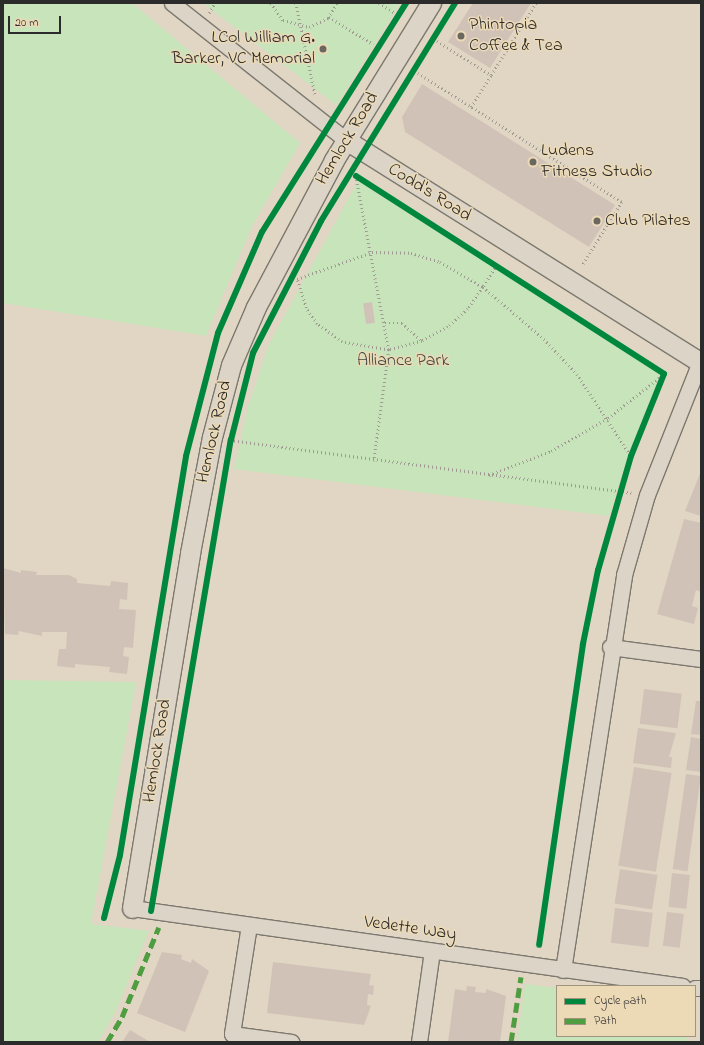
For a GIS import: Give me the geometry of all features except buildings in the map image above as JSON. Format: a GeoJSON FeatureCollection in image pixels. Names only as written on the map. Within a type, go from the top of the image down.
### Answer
{"type":"FeatureCollection","features":[{"type":"Feature","properties":{"kind":"street","name":"Codd's Road"},"geometry":{"type":"LineString","coordinates":[[172,3],[363,152],[700,362]]}},
{"type":"Feature","properties":{"kind":"street","name":"Hemlock Road"},"geometry":{"type":"LineString","coordinates":[[132,908],[190,553],[212,437],[241,340],[278,264],[346,140],[431,3]]}},
{"type":"Feature","properties":{"kind":"street"},"geometry":{"type":"LineString","coordinates":[[563,970],[610,647],[624,575],[647,495],[700,362]]}},
{"type":"Feature","properties":{"kind":"street"},"geometry":{"type":"LineString","coordinates":[[610,647],[701,660]]}},
{"type":"Feature","properties":{"kind":"street","name":"Vedette Way"},"geometry":{"type":"LineString","coordinates":[[132,908],[676,985]]}},
{"type":"Feature","properties":{"kind":"street"},"geometry":{"type":"LineString","coordinates":[[249,925],[232,1034],[291,1042]]}},
{"type":"Feature","properties":{"kind":"street"},"geometry":{"type":"LineString","coordinates":[[419,1042],[432,951]]}},
{"type":"Feature","properties":{"kind":"path"},"geometry":{"type":"LineString","coordinates":[[209,13],[215,3]]}},
{"type":"Feature","properties":{"kind":"path"},"geometry":{"type":"LineString","coordinates":[[271,3],[283,20],[301,26],[316,26],[330,17],[337,3]]}},
{"type":"Feature","properties":{"kind":"path"},"geometry":{"type":"LineString","coordinates":[[296,3],[315,94]]}},
{"type":"Feature","properties":{"kind":"path"},"geometry":{"type":"LineString","coordinates":[[379,3],[395,13]]}},
{"type":"Feature","properties":{"kind":"path"},"geometry":{"type":"LineString","coordinates":[[471,107],[536,3]]}},
{"type":"Feature","properties":{"kind":"path"},"geometry":{"type":"LineString","coordinates":[[393,23],[401,10]]}},
{"type":"Feature","properties":{"kind":"path"},"geometry":{"type":"LineString","coordinates":[[330,17],[374,47],[380,43]]}},
{"type":"Feature","properties":{"kind":"path"},"geometry":{"type":"LineString","coordinates":[[430,43],[439,29]]}},
{"type":"Feature","properties":{"kind":"path"},"geometry":{"type":"LineString","coordinates":[[437,41],[491,75]]}},
{"type":"Feature","properties":{"kind":"path"},"geometry":{"type":"LineString","coordinates":[[410,76],[418,62]]}},
{"type":"Feature","properties":{"kind":"path"},"geometry":{"type":"LineString","coordinates":[[418,73],[622,202],[582,266]]}},
{"type":"Feature","properties":{"kind":"path"},"geometry":{"type":"LineString","coordinates":[[347,179],[363,152]]}},
{"type":"Feature","properties":{"kind":"path"},"geometry":{"type":"LineString","coordinates":[[356,176],[369,184]]}},
{"type":"Feature","properties":{"kind":"path"},"geometry":{"type":"LineString","coordinates":[[356,176],[372,252],[389,350],[374,461]]}},
{"type":"Feature","properties":{"kind":"path"},"geometry":{"type":"LineString","coordinates":[[497,265],[483,287],[448,327],[422,341],[389,350],[350,344],[317,324],[306,308],[297,279],[372,252],[411,253],[440,262],[483,287],[544,338],[608,418],[631,456]]}},
{"type":"Feature","properties":{"kind":"path"},"geometry":{"type":"LineString","coordinates":[[490,261],[504,270]]}},
{"type":"Feature","properties":{"kind":"path"},"geometry":{"type":"LineString","coordinates":[[290,278],[293,272]]}},
{"type":"Feature","properties":{"kind":"path"},"geometry":{"type":"LineString","coordinates":[[385,323],[402,323],[422,341]]}},
{"type":"Feature","properties":{"kind":"path"},"geometry":{"type":"LineString","coordinates":[[658,369],[689,389]]}},
{"type":"Feature","properties":{"kind":"path"},"geometry":{"type":"LineString","coordinates":[[488,475],[551,451],[608,418],[664,374]]}},
{"type":"Feature","properties":{"kind":"path"},"geometry":{"type":"LineString","coordinates":[[659,387],[664,374]]}},
{"type":"Feature","properties":{"kind":"path"},"geometry":{"type":"LineString","coordinates":[[230,448],[232,433]]}},
{"type":"Feature","properties":{"kind":"path"},"geometry":{"type":"LineString","coordinates":[[212,437],[374,461],[647,495]]}},
{"type":"Feature","properties":{"kind":"path"},"geometry":{"type":"LineString","coordinates":[[629,463],[634,449]]}},
{"type":"Feature","properties":{"kind":"path"},"geometry":{"type":"LineString","coordinates":[[617,498],[622,484]]}},
{"type":"Feature","properties":{"kind":"green space"},"geometry":{"type":"Polygon","coordinates":[[[3,3],[132,3],[300,143],[252,226],[206,336],[3,303],[3,3]]]}},
{"type":"Feature","properties":{"kind":"green space"},"geometry":{"type":"Polygon","coordinates":[[[203,3],[400,3],[336,105],[203,3]]]}},
{"type":"Feature","properties":{"kind":"green space","name":"Alliance Park"},"geometry":{"type":"Polygon","coordinates":[[[358,181],[661,374],[629,452],[609,516],[234,469],[248,407],[269,344],[358,181]]]}},
{"type":"Feature","properties":{"kind":"green space"},"geometry":{"type":"Polygon","coordinates":[[[3,680],[136,682],[91,924],[149,931],[115,1013],[98,1042],[3,1042],[3,680]]]}},
{"type":"Feature","properties":{"kind":"green space"},"geometry":{"type":"Polygon","coordinates":[[[525,984],[556,988],[556,1037],[687,1037],[686,1042],[517,1042],[525,984]]]}},
{"type":"Feature","properties":{"kind":"marked path"},"geometry":{"type":"LineString","coordinates":[[107,1042],[122,1017],[159,927]]}},
{"type":"Feature","properties":{"kind":"marked path"},"geometry":{"type":"LineString","coordinates":[[511,1042],[521,977]]}},
{"type":"Feature","properties":{"kind":"cycle path"},"geometry":{"type":"LineString","coordinates":[[104,918],[120,855],[186,456],[218,333],[262,232],[406,3]]}},
{"type":"Feature","properties":{"kind":"cycle path"},"geometry":{"type":"LineString","coordinates":[[151,911],[231,440],[253,353],[321,221],[455,3]]}},
{"type":"Feature","properties":{"kind":"cycle path"},"geometry":{"type":"LineString","coordinates":[[356,176],[664,374],[631,456],[598,570],[583,644],[539,945]]}},
{"type":"Feature","properties":{"kind":"place","name":"Phintopia Coffee & Tea"},"geometry":{"type":"Point","coordinates":[461,36]}},
{"type":"Feature","properties":{"kind":"place","name":"LCol William G. Barker, VC Memorial"},"geometry":{"type":"Point","coordinates":[323,49]}},
{"type":"Feature","properties":{"kind":"place","name":"Ludens Fitness Studio"},"geometry":{"type":"Point","coordinates":[533,162]}},
{"type":"Feature","properties":{"kind":"place","name":"Club Pilates"},"geometry":{"type":"Point","coordinates":[597,221]}}]}
